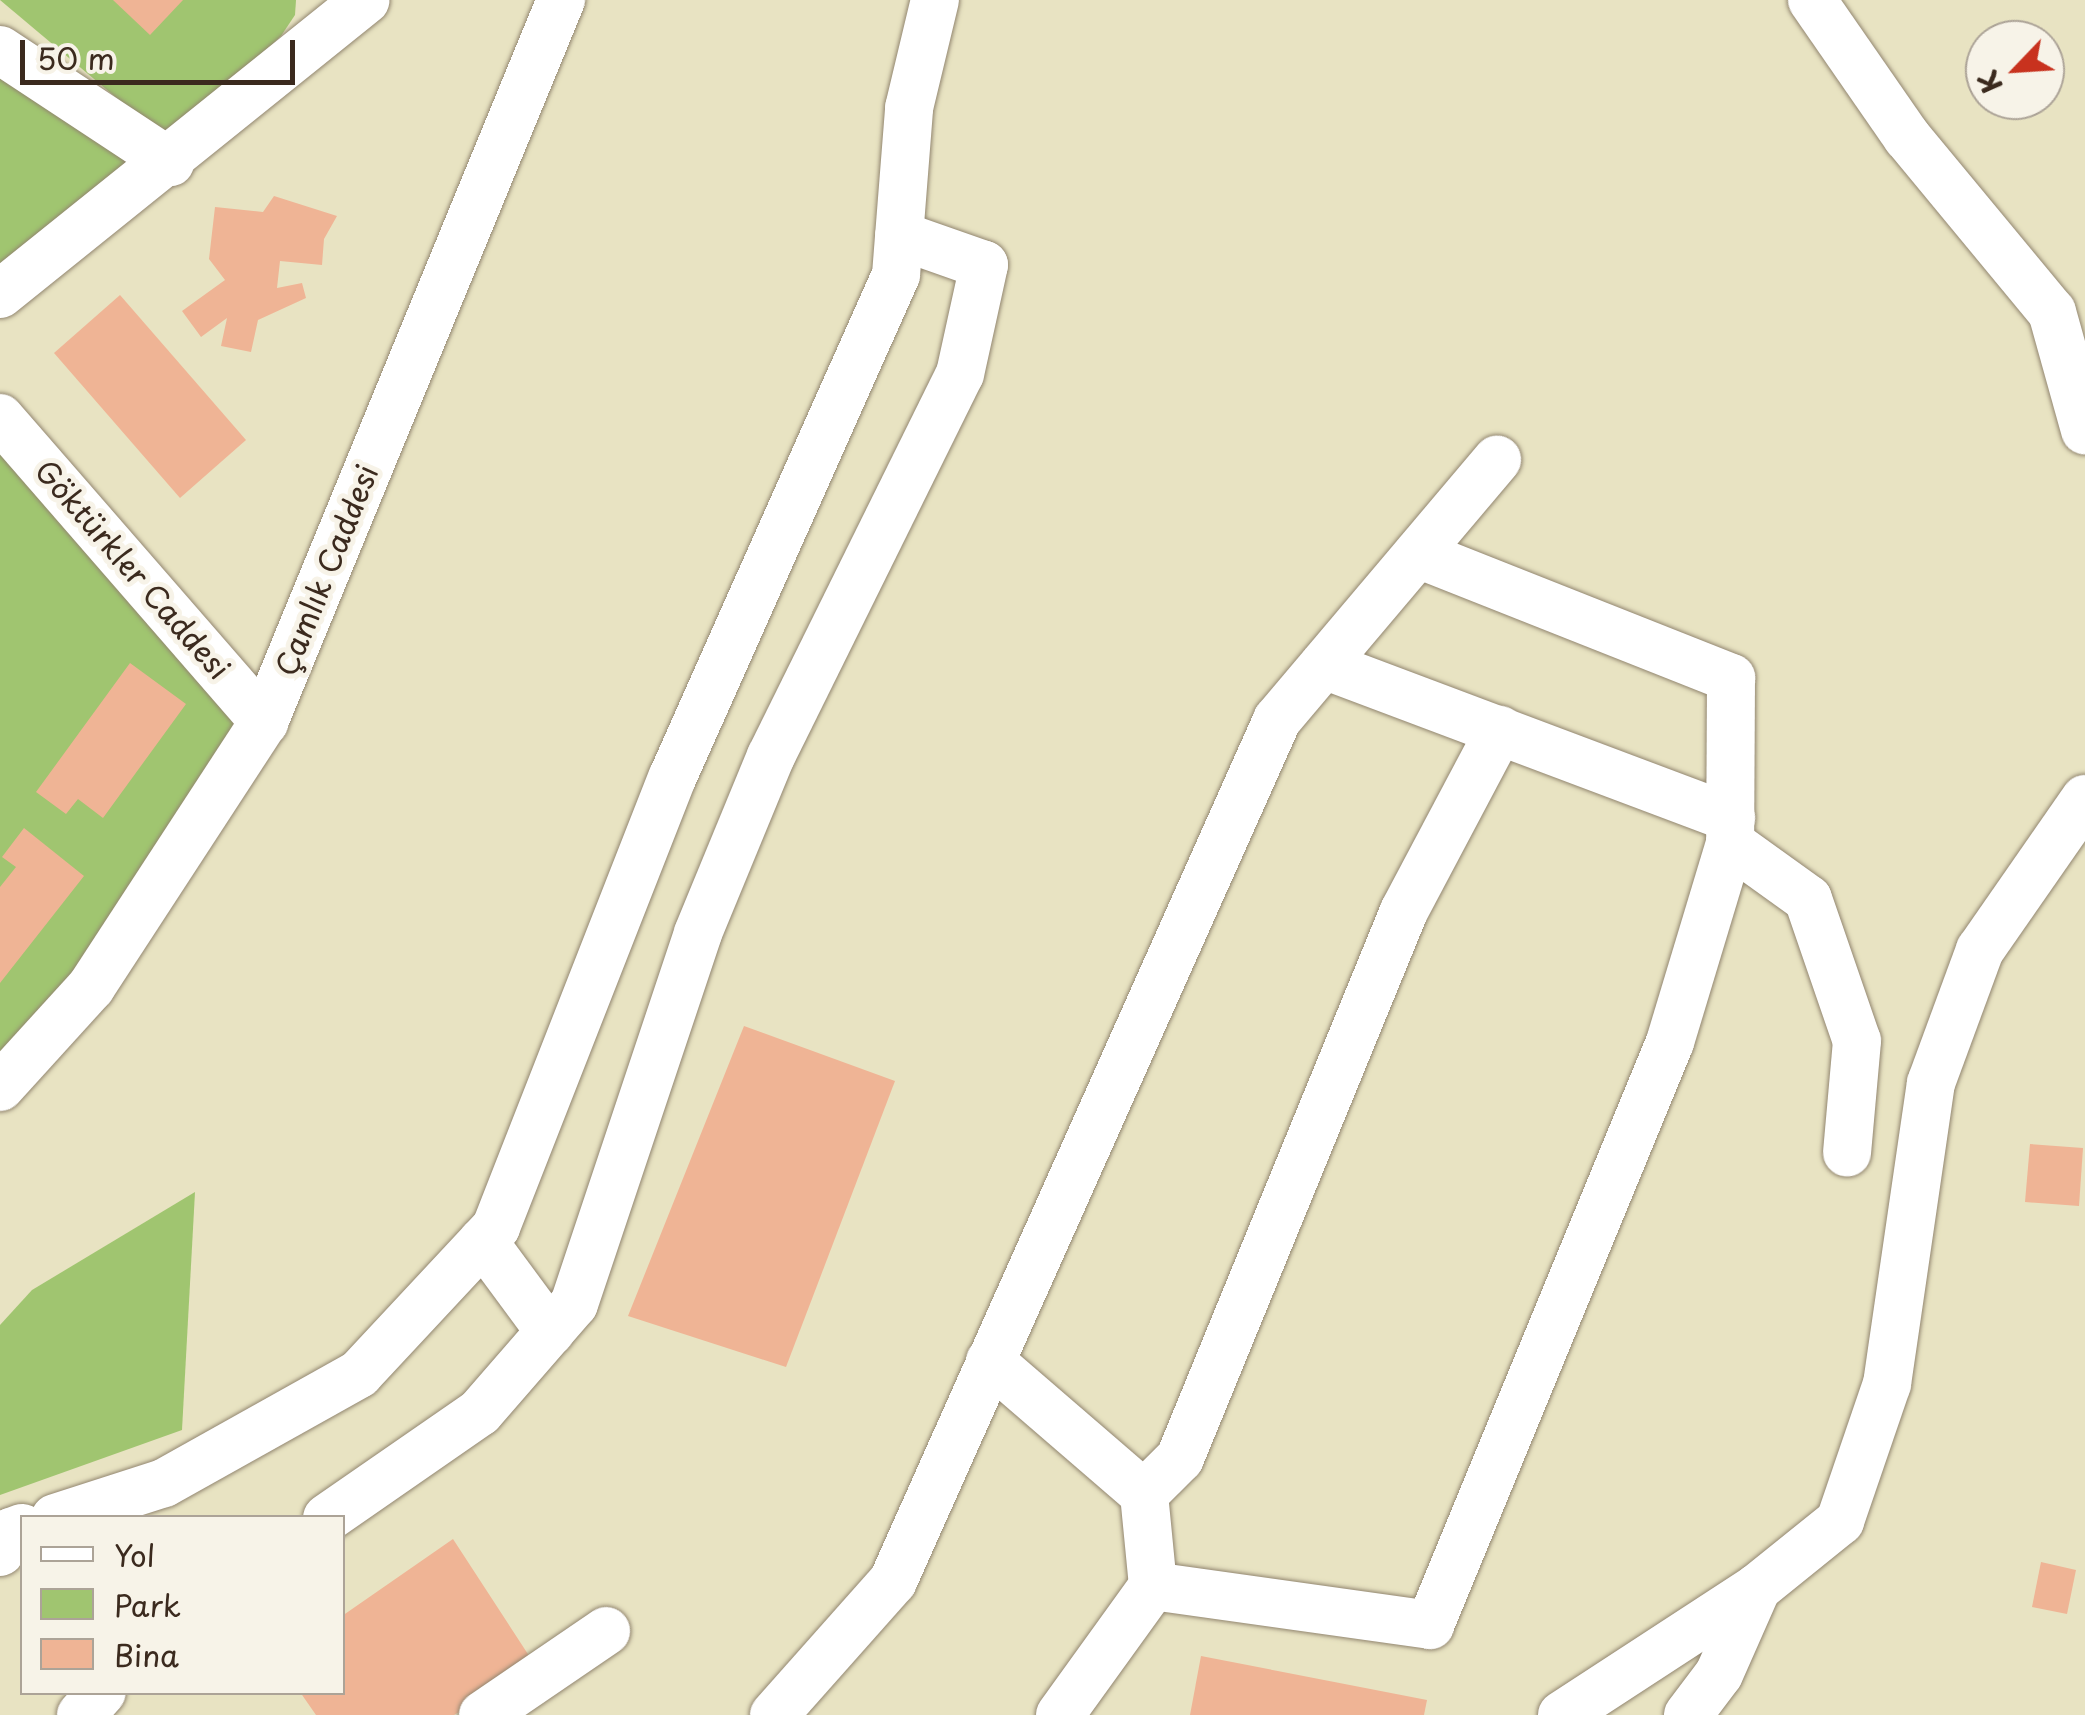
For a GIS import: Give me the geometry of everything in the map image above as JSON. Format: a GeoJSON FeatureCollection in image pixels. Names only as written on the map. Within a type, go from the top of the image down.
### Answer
{"type":"FeatureCollection","features":[{"type":"Feature","properties":{"kind":"street","name":"Çamlık Caddesi"},"geometry":{"type":"LineString","coordinates":[[1,1085],[91,987],[264,722],[562,0]]}},
{"type":"Feature","properties":{"kind":"street"},"geometry":{"type":"LineString","coordinates":[[64,1515],[164,1483],[359,1374],[496,1227],[673,776],[896,275],[909,108],[935,0]]}},
{"type":"Feature","properties":{"kind":"street"},"geometry":{"type":"LineString","coordinates":[[1812,0],[1907,137],[2052,312],[2078,386],[2085,430]]}},
{"type":"Feature","properties":{"kind":"street"},"geometry":{"type":"LineString","coordinates":[[0,294],[170,162],[360,2]]}},
{"type":"Feature","properties":{"kind":"street"},"geometry":{"type":"LineString","coordinates":[[0,50],[170,162]]}},
{"type":"Feature","properties":{"kind":"street"},"geometry":{"type":"LineString","coordinates":[[331,1515],[480,1412],[574,1304],[698,932],[770,756],[960,374],[984,266],[899,235]]}},
{"type":"Feature","properties":{"kind":"street","name":"Göktürkler Caddesi"},"geometry":{"type":"LineString","coordinates":[[0,418],[264,722]]}},
{"type":"Feature","properties":{"kind":"street"},"geometry":{"type":"LineString","coordinates":[[774,1715],[892,1581],[1277,720],[1498,460]]}},
{"type":"Feature","properties":{"kind":"street"},"geometry":{"type":"LineString","coordinates":[[1153,1586],[1430,1624],[1670,1042],[1730,831],[1731,678],[1418,554]]}},
{"type":"Feature","properties":{"kind":"street"},"geometry":{"type":"LineString","coordinates":[[1324,665],[1500,730],[1730,831],[1808,899],[1856,1041],[1847,1152]]}},
{"type":"Feature","properties":{"kind":"street"},"geometry":{"type":"LineString","coordinates":[[1144,1494],[1180,1458],[1404,911],[1500,730]]}},
{"type":"Feature","properties":{"kind":"street"},"geometry":{"type":"LineString","coordinates":[[1562,1715],[1758,1588],[1840,1520],[1887,1384],[1931,1083],[1980,950],[2085,799]]}},
{"type":"Feature","properties":{"kind":"street"},"geometry":{"type":"LineString","coordinates":[[483,1241],[550,1332]]}},
{"type":"Feature","properties":{"kind":"street"},"geometry":{"type":"LineString","coordinates":[[990,1361],[1144,1494],[1153,1586],[1060,1715]]}},
{"type":"Feature","properties":{"kind":"street"},"geometry":{"type":"LineString","coordinates":[[0,1552],[11,1532],[20,1529]]}},
{"type":"Feature","properties":{"kind":"street"},"geometry":{"type":"LineString","coordinates":[[1688,1715],[1719,1674],[1758,1588]]}},
{"type":"Feature","properties":{"kind":"street"},"geometry":{"type":"LineString","coordinates":[[483,1715],[606,1630]]}},
{"type":"Feature","properties":{"kind":"street"},"geometry":{"type":"LineString","coordinates":[[81,1715],[99,1695]]}},
{"type":"Feature","properties":{"kind":"green space"},"geometry":{"type":"Polygon","coordinates":[[[0,0],[296,0],[295,15],[281,36],[169,142],[0,0]]]}},
{"type":"Feature","properties":{"kind":"green space"},"geometry":{"type":"Polygon","coordinates":[[[0,50],[170,162],[0,294],[0,50]]]}},
{"type":"Feature","properties":{"kind":"green space"},"geometry":{"type":"Polygon","coordinates":[[[0,418],[264,722],[0,1087],[0,418]]]}},
{"type":"Feature","properties":{"kind":"green space"},"geometry":{"type":"Polygon","coordinates":[[[195,1192],[182,1430],[0,1495],[0,1325],[32,1290],[195,1192]]]}},
{"type":"Feature","properties":{"kind":"building"},"geometry":{"type":"Polygon","coordinates":[[[113,0],[183,0],[150,35],[113,0]]]}},
{"type":"Feature","properties":{"kind":"building"},"geometry":{"type":"Polygon","coordinates":[[[274,196],[337,216],[324,239],[322,265],[280,261],[277,288],[302,283],[306,298],[258,320],[251,352],[221,346],[227,318],[201,337],[182,311],[225,280],[209,259],[215,207],[263,212],[274,196]]]}},
{"type":"Feature","properties":{"kind":"building"},"geometry":{"type":"Polygon","coordinates":[[[120,295],[246,440],[180,498],[54,353],[120,295]]]}},
{"type":"Feature","properties":{"kind":"building"},"geometry":{"type":"Polygon","coordinates":[[[130,663],[186,704],[103,818],[78,799],[66,814],[36,792],[130,663]]]}},
{"type":"Feature","properties":{"kind":"building"},"geometry":{"type":"Polygon","coordinates":[[[24,828],[84,876],[0,983],[0,887],[16,867],[2,857],[24,828]]]}},
{"type":"Feature","properties":{"kind":"building"},"geometry":{"type":"Polygon","coordinates":[[[744,1026],[895,1081],[786,1367],[628,1316],[744,1026]]]}},
{"type":"Feature","properties":{"kind":"building"},"geometry":{"type":"Polygon","coordinates":[[[2030,1144],[2083,1148],[2079,1206],[2025,1202],[2030,1144]]]}},
{"type":"Feature","properties":{"kind":"building"},"geometry":{"type":"Polygon","coordinates":[[[453,1539],[537,1668],[454,1715],[316,1715],[302,1695],[345,1695],[345,1614],[453,1539]]]}},
{"type":"Feature","properties":{"kind":"building"},"geometry":{"type":"Polygon","coordinates":[[[2041,1562],[2076,1570],[2067,1614],[2032,1607],[2041,1562]]]}},
{"type":"Feature","properties":{"kind":"building"},"geometry":{"type":"Polygon","coordinates":[[[1201,1656],[1427,1700],[1424,1715],[1190,1715],[1201,1656]]]}}]}
